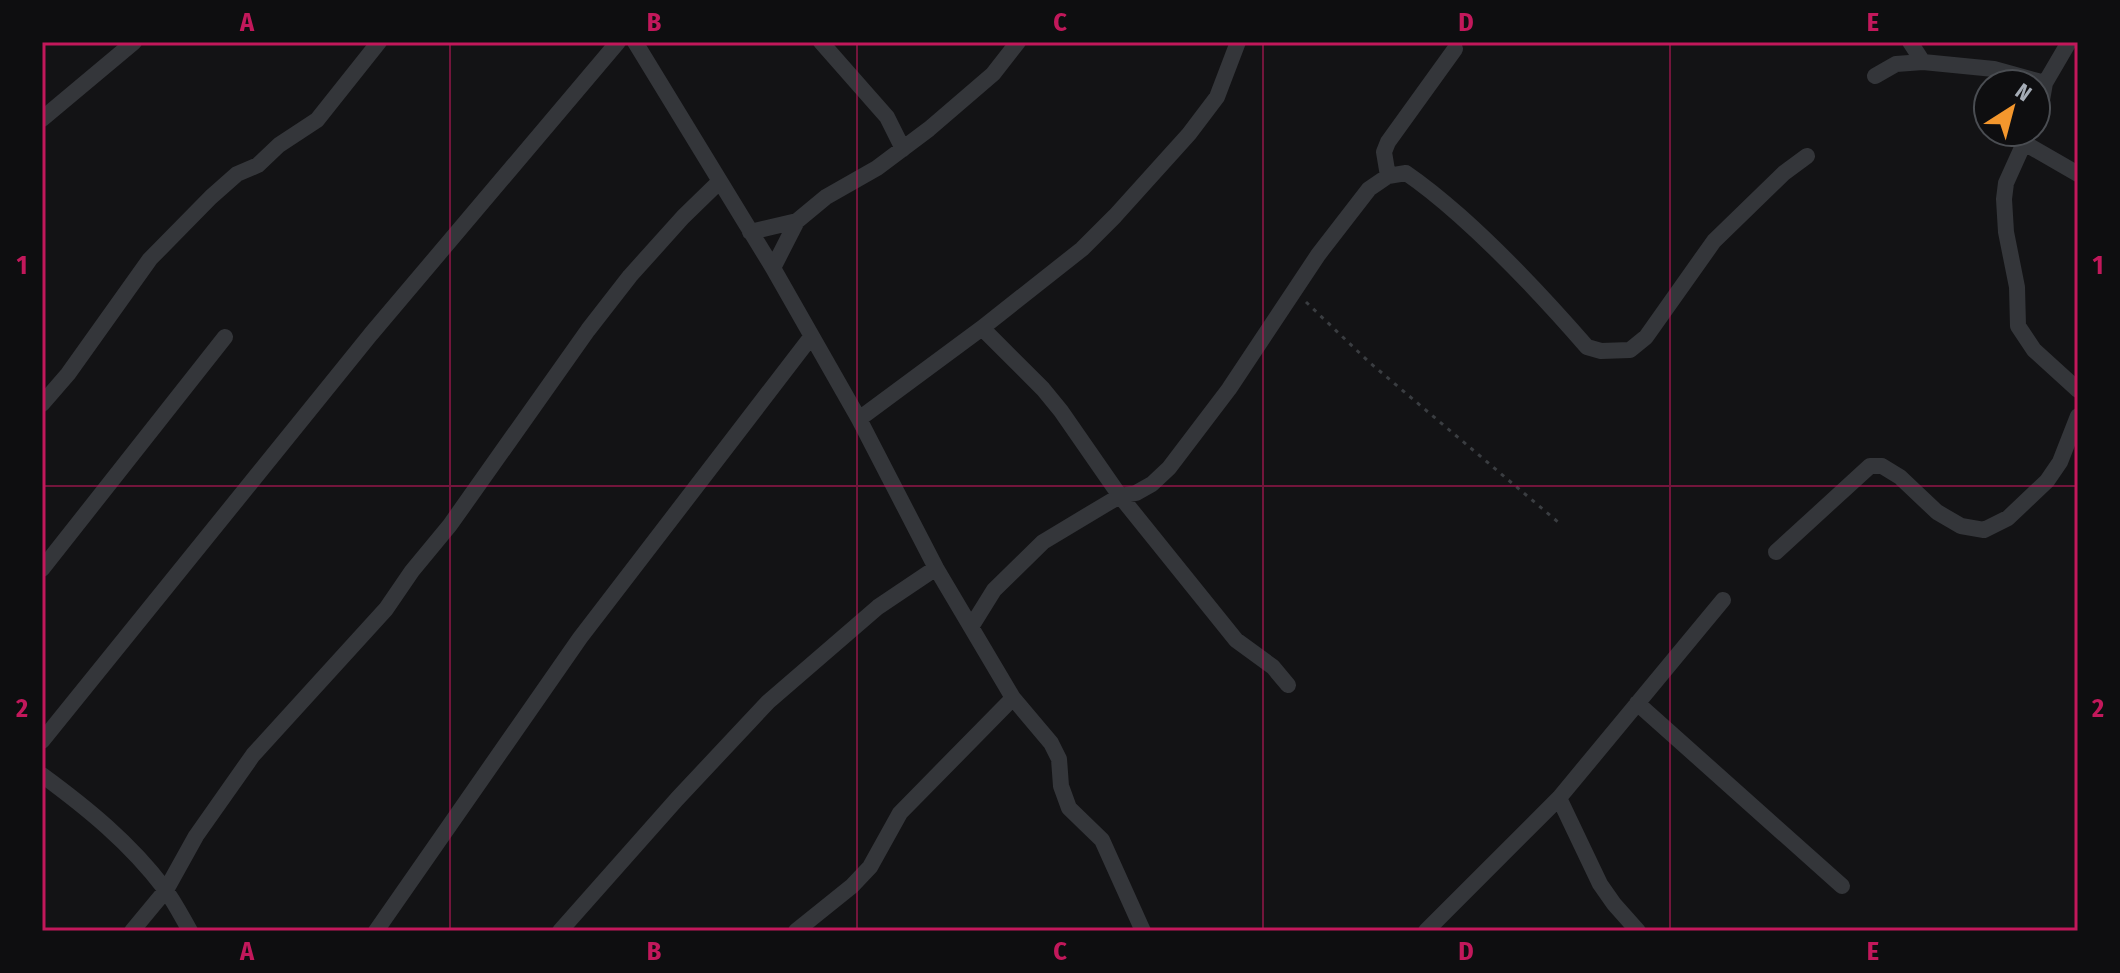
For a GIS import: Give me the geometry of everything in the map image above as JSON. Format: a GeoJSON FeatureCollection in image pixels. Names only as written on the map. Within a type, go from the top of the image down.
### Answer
{"type":"FeatureCollection","features":[{"type":"Feature","properties":{"kind":"street"},"geometry":{"type":"LineString","coordinates":[[42,119],[134,42]]}},
{"type":"Feature","properties":{"kind":"street"},"geometry":{"type":"LineString","coordinates":[[42,404],[68,374],[150,259],[237,174],[258,165],[279,145],[317,120],[379,42]]}},
{"type":"Feature","properties":{"kind":"street"},"geometry":{"type":"LineString","coordinates":[[42,741],[371,334],[618,42]]}},
{"type":"Feature","properties":{"kind":"street"},"geometry":{"type":"LineString","coordinates":[[635,42],[773,268],[859,419],[936,568],[1013,698],[1051,743],[1059,759],[1061,786],[1069,808],[1102,840],[1143,931]]}},
{"type":"Feature","properties":{"kind":"street"},"geometry":{"type":"LineString","coordinates":[[821,42],[887,117],[903,149]]}},
{"type":"Feature","properties":{"kind":"street"},"geometry":{"type":"LineString","coordinates":[[773,268],[797,221],[826,197],[877,168],[929,129],[993,74],[1018,42]]}},
{"type":"Feature","properties":{"kind":"street"},"geometry":{"type":"LineString","coordinates":[[859,419],[1082,249],[1150,178],[1217,97],[1238,42]]}},
{"type":"Feature","properties":{"kind":"street"},"geometry":{"type":"LineString","coordinates":[[1910,42],[1923,62]]}},
{"type":"Feature","properties":{"kind":"street"},"geometry":{"type":"LineString","coordinates":[[2052,71],[2069,42]]}},
{"type":"Feature","properties":{"kind":"street"},"geometry":{"type":"LineString","coordinates":[[1388,176],[1384,152],[1388,142],[1455,49]]}},
{"type":"Feature","properties":{"kind":"street"},"geometry":{"type":"LineString","coordinates":[[1875,76],[1896,64],[1923,62],[1984,68]]}},
{"type":"Feature","properties":{"kind":"street"},"geometry":{"type":"LineString","coordinates":[[2021,148],[2006,183],[2004,199],[2006,232],[2017,287],[2018,326],[2034,350],[2078,390]]}},
{"type":"Feature","properties":{"kind":"street"},"geometry":{"type":"LineString","coordinates":[[2041,148],[2078,174]]}},
{"type":"Feature","properties":{"kind":"street"},"geometry":{"type":"LineString","coordinates":[[971,627],[994,590],[1043,542],[1120,496],[1144,489],[1169,468],[1229,389],[1318,255],[1369,189],[1388,176],[1406,173],[1442,201],[1496,248],[1587,347],[1618,351],[1630,350],[1646,337],[1714,241],[1784,173],[1807,156]]}},
{"type":"Feature","properties":{"kind":"street"},"geometry":{"type":"LineString","coordinates":[[132,931],[166,890],[196,836],[253,755],[386,609],[630,276],[720,181]]}},
{"type":"Feature","properties":{"kind":"street"},"geometry":{"type":"LineString","coordinates":[[750,232],[797,221]]}},
{"type":"Feature","properties":{"kind":"street"},"geometry":{"type":"LineString","coordinates":[[982,328],[1061,411],[1120,496],[1236,640],[1273,667],[1288,685]]}},
{"type":"Feature","properties":{"kind":"street"},"geometry":{"type":"LineString","coordinates":[[42,569],[225,337]]}},
{"type":"Feature","properties":{"kind":"street"},"geometry":{"type":"LineString","coordinates":[[376,931],[580,638],[811,337]]}},
{"type":"Feature","properties":{"kind":"street"},"geometry":{"type":"LineString","coordinates":[[1776,552],[1870,466],[1882,466],[1900,477],[1937,512],[1961,526],[1984,530],[2008,518],[2047,481],[2060,462],[2078,416]]}},
{"type":"Feature","properties":{"kind":"street"},"geometry":{"type":"LineString","coordinates":[[560,931],[768,702],[878,607],[936,568]]}},
{"type":"Feature","properties":{"kind":"street"},"geometry":{"type":"LineString","coordinates":[[1426,931],[1559,798],[1723,600]]}},
{"type":"Feature","properties":{"kind":"street"},"geometry":{"type":"LineString","coordinates":[[796,931],[852,886],[870,867],[900,813],[1013,698]]}},
{"type":"Feature","properties":{"kind":"street"},"geometry":{"type":"LineString","coordinates":[[1637,703],[1842,886]]}},
{"type":"Feature","properties":{"kind":"street"},"geometry":{"type":"LineString","coordinates":[[42,775],[72,796],[128,846],[166,890],[190,931]]}},
{"type":"Feature","properties":{"kind":"street"},"geometry":{"type":"LineString","coordinates":[[1559,798],[1600,884],[1638,931]]}},
{"type":"Feature","properties":{"kind":"path"},"geometry":{"type":"LineString","coordinates":[[1295,291],[1369,362],[1558,522]]}}]}
